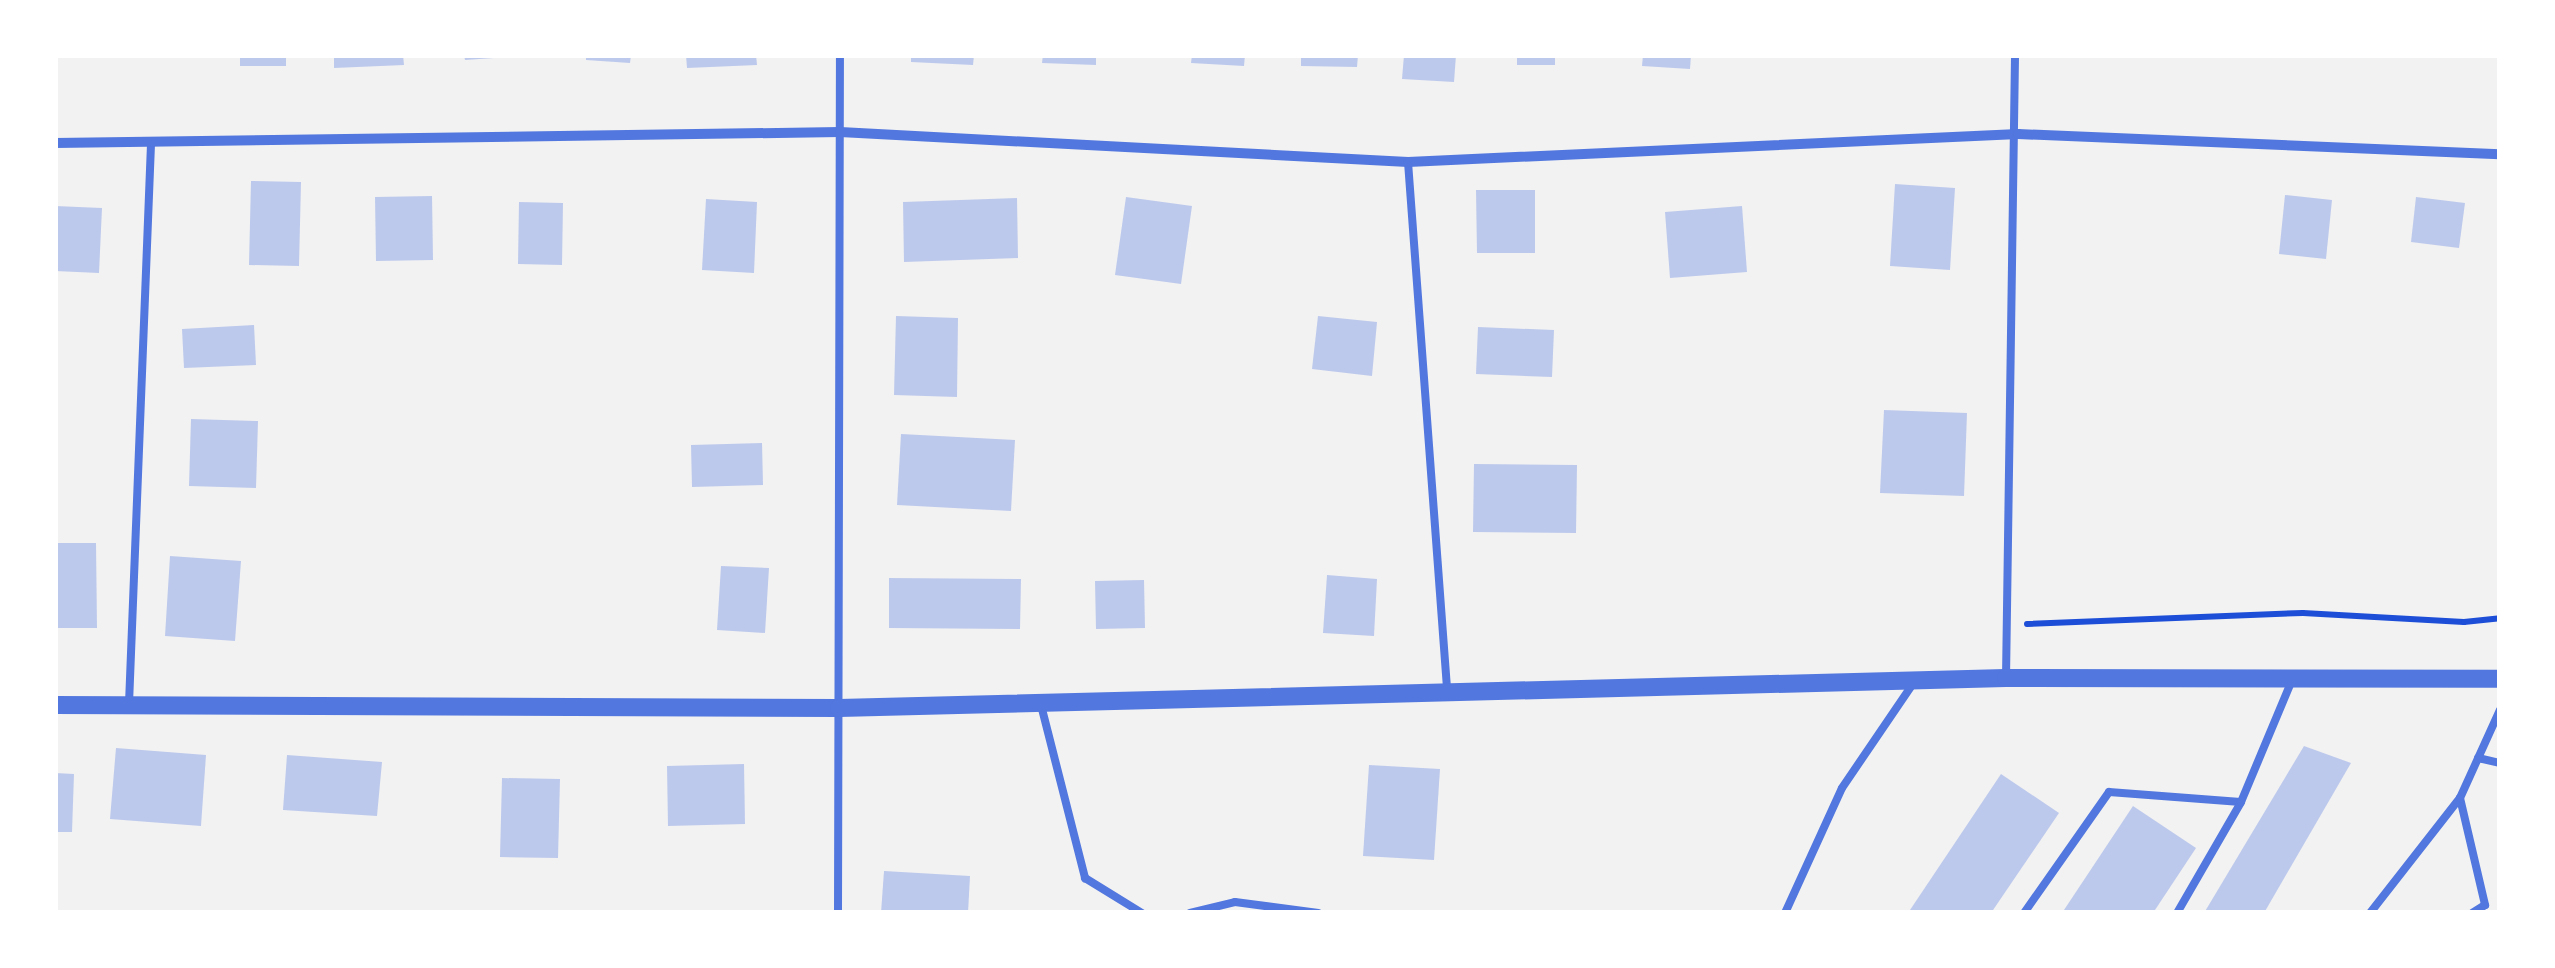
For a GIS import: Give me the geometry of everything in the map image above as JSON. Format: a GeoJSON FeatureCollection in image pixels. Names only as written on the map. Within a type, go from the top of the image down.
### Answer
{"type":"FeatureCollection","features":[{"type":"Feature","properties":{"kind":"street"},"geometry":{"type":"LineString","coordinates":[[55,144],[840,132],[1408,162],[2018,134],[2500,154]]}},
{"type":"Feature","properties":{"kind":"street"},"geometry":{"type":"LineString","coordinates":[[55,705],[839,708],[1448,688],[2006,678],[2500,679]]}},
{"type":"Feature","properties":{"kind":"lane"},"geometry":{"type":"LineString","coordinates":[[838,913],[840,55]]}},
{"type":"Feature","properties":{"kind":"lane"},"geometry":{"type":"LineString","coordinates":[[2006,678],[2018,134],[2016,55]]}},
{"type":"Feature","properties":{"kind":"lane"},"geometry":{"type":"LineString","coordinates":[[129,704],[152,145]]}},
{"type":"Feature","properties":{"kind":"lane"},"geometry":{"type":"LineString","coordinates":[[1408,162],[1448,688]]}},
{"type":"Feature","properties":{"kind":"lane"},"geometry":{"type":"LineString","coordinates":[[1785,913],[1842,788],[1916,680]]}},
{"type":"Feature","properties":{"kind":"lane"},"geometry":{"type":"LineString","coordinates":[[2178,913],[2241,802],[2292,680]]}},
{"type":"Feature","properties":{"kind":"lane"},"geometry":{"type":"LineString","coordinates":[[1040,703],[1085,878],[1142,913]]}},
{"type":"Feature","properties":{"kind":"lane"},"geometry":{"type":"LineString","coordinates":[[2370,913],[2460,798],[2500,710]]}},
{"type":"Feature","properties":{"kind":"lane"},"geometry":{"type":"LineString","coordinates":[[2478,758],[2500,764]]}},
{"type":"Feature","properties":{"kind":"lane"},"geometry":{"type":"LineString","coordinates":[[2024,913],[2109,792],[2241,802]]}},
{"type":"Feature","properties":{"kind":"lane"},"geometry":{"type":"LineString","coordinates":[[2460,798],[2485,906]]}},
{"type":"Feature","properties":{"kind":"lane"},"geometry":{"type":"LineString","coordinates":[[1190,913],[1235,902],[1318,913]]}},
{"type":"Feature","properties":{"kind":"lane"},"geometry":{"type":"LineString","coordinates":[[2472,913],[2485,906],[2500,906]]}},
{"type":"Feature","properties":{"kind":"path"},"geometry":{"type":"LineString","coordinates":[[2007,624],[2303,613],[2464,622],[2500,618]]}},
{"type":"Feature","properties":{"kind":"building"},"geometry":{"type":"Polygon","coordinates":[[[240,55],[286,55],[286,66],[240,66],[240,55]]]}},
{"type":"Feature","properties":{"kind":"building"},"geometry":{"type":"Polygon","coordinates":[[[334,55],[403,55],[404,65],[334,68],[334,55]]]}},
{"type":"Feature","properties":{"kind":"building"},"geometry":{"type":"Polygon","coordinates":[[[464,55],[494,55],[494,58],[465,60],[464,55]]]}},
{"type":"Feature","properties":{"kind":"building"},"geometry":{"type":"Polygon","coordinates":[[[586,55],[631,55],[630,63],[586,60],[586,55]]]}},
{"type":"Feature","properties":{"kind":"building"},"geometry":{"type":"Polygon","coordinates":[[[686,55],[756,55],[757,65],[687,68],[686,55]]]}},
{"type":"Feature","properties":{"kind":"building"},"geometry":{"type":"Polygon","coordinates":[[[911,55],[974,55],[973,65],[911,62],[911,55]]]}},
{"type":"Feature","properties":{"kind":"building"},"geometry":{"type":"Polygon","coordinates":[[[1043,55],[1096,55],[1096,65],[1042,63],[1043,55]]]}},
{"type":"Feature","properties":{"kind":"building"},"geometry":{"type":"Polygon","coordinates":[[[1192,55],[1245,55],[1244,66],[1191,63],[1192,55]]]}},
{"type":"Feature","properties":{"kind":"building"},"geometry":{"type":"Polygon","coordinates":[[[1301,55],[1358,55],[1357,67],[1301,66],[1301,55]]]}},
{"type":"Feature","properties":{"kind":"building"},"geometry":{"type":"Polygon","coordinates":[[[1404,55],[1456,55],[1454,82],[1402,79],[1404,55]]]}},
{"type":"Feature","properties":{"kind":"building"},"geometry":{"type":"Polygon","coordinates":[[[1517,55],[1555,55],[1555,65],[1517,65],[1517,55]]]}},
{"type":"Feature","properties":{"kind":"building"},"geometry":{"type":"Polygon","coordinates":[[[1643,55],[1691,55],[1690,69],[1642,66],[1643,55]]]}},
{"type":"Feature","properties":{"kind":"building"},"geometry":{"type":"Polygon","coordinates":[[[251,181],[301,182],[299,266],[249,265],[251,181]]]}},
{"type":"Feature","properties":{"kind":"building"},"geometry":{"type":"Polygon","coordinates":[[[1895,184],[1955,188],[1950,270],[1890,266],[1895,184]]]}},
{"type":"Feature","properties":{"kind":"building"},"geometry":{"type":"Polygon","coordinates":[[[1476,190],[1535,190],[1535,253],[1477,253],[1476,190]]]}},
{"type":"Feature","properties":{"kind":"building"},"geometry":{"type":"Polygon","coordinates":[[[2285,195],[2332,200],[2326,259],[2279,254],[2285,195]]]}},
{"type":"Feature","properties":{"kind":"building"},"geometry":{"type":"Polygon","coordinates":[[[432,196],[433,260],[376,261],[375,197],[432,196]]]}},
{"type":"Feature","properties":{"kind":"building"},"geometry":{"type":"Polygon","coordinates":[[[1126,197],[1192,206],[1181,284],[1115,275],[1126,197]]]}},
{"type":"Feature","properties":{"kind":"building"},"geometry":{"type":"Polygon","coordinates":[[[2416,197],[2465,203],[2459,248],[2411,242],[2416,197]]]}},
{"type":"Feature","properties":{"kind":"building"},"geometry":{"type":"Polygon","coordinates":[[[1017,198],[1018,258],[904,262],[903,202],[1017,198]]]}},
{"type":"Feature","properties":{"kind":"building"},"geometry":{"type":"Polygon","coordinates":[[[706,199],[757,202],[754,273],[702,270],[706,199]]]}},
{"type":"Feature","properties":{"kind":"building"},"geometry":{"type":"Polygon","coordinates":[[[519,202],[563,203],[562,265],[518,264],[519,202]]]}},
{"type":"Feature","properties":{"kind":"building"},"geometry":{"type":"Polygon","coordinates":[[[55,206],[102,208],[99,273],[55,271],[55,206]]]}},
{"type":"Feature","properties":{"kind":"building"},"geometry":{"type":"Polygon","coordinates":[[[1742,206],[1747,272],[1670,278],[1665,212],[1742,206]]]}},
{"type":"Feature","properties":{"kind":"building"},"geometry":{"type":"Polygon","coordinates":[[[896,316],[958,318],[957,397],[894,395],[896,316]]]}},
{"type":"Feature","properties":{"kind":"building"},"geometry":{"type":"Polygon","coordinates":[[[1318,316],[1377,322],[1372,376],[1312,369],[1318,316]]]}},
{"type":"Feature","properties":{"kind":"building"},"geometry":{"type":"Polygon","coordinates":[[[254,325],[256,365],[184,368],[182,329],[254,325]]]}},
{"type":"Feature","properties":{"kind":"building"},"geometry":{"type":"Polygon","coordinates":[[[1478,327],[1554,330],[1552,377],[1476,374],[1478,327]]]}},
{"type":"Feature","properties":{"kind":"building"},"geometry":{"type":"Polygon","coordinates":[[[1884,410],[1967,413],[1964,496],[1880,493],[1884,410]]]}},
{"type":"Feature","properties":{"kind":"building"},"geometry":{"type":"Polygon","coordinates":[[[191,419],[258,421],[256,488],[189,486],[191,419]]]}},
{"type":"Feature","properties":{"kind":"building"},"geometry":{"type":"Polygon","coordinates":[[[901,434],[1015,440],[1011,511],[897,505],[901,434]]]}},
{"type":"Feature","properties":{"kind":"building"},"geometry":{"type":"Polygon","coordinates":[[[762,443],[763,485],[692,487],[691,445],[762,443]]]}},
{"type":"Feature","properties":{"kind":"building"},"geometry":{"type":"Polygon","coordinates":[[[1474,464],[1577,465],[1576,533],[1473,532],[1474,464]]]}},
{"type":"Feature","properties":{"kind":"building"},"geometry":{"type":"Polygon","coordinates":[[[55,543],[96,543],[97,628],[55,628],[55,543]]]}},
{"type":"Feature","properties":{"kind":"building"},"geometry":{"type":"Polygon","coordinates":[[[170,556],[241,561],[235,641],[165,636],[170,556]]]}},
{"type":"Feature","properties":{"kind":"building"},"geometry":{"type":"Polygon","coordinates":[[[721,566],[769,568],[765,633],[717,630],[721,566]]]}},
{"type":"Feature","properties":{"kind":"building"},"geometry":{"type":"Polygon","coordinates":[[[1327,575],[1377,579],[1374,636],[1323,633],[1327,575]]]}},
{"type":"Feature","properties":{"kind":"building"},"geometry":{"type":"Polygon","coordinates":[[[889,578],[1021,579],[1020,629],[889,628],[889,578]]]}},
{"type":"Feature","properties":{"kind":"building"},"geometry":{"type":"Polygon","coordinates":[[[1144,580],[1145,628],[1096,629],[1095,581],[1144,580]]]}},
{"type":"Feature","properties":{"kind":"building"},"geometry":{"type":"Polygon","coordinates":[[[2304,746],[2351,763],[2264,913],[2204,913],[2304,746]]]}},
{"type":"Feature","properties":{"kind":"building"},"geometry":{"type":"Polygon","coordinates":[[[116,748],[206,755],[201,826],[110,819],[116,748]]]}},
{"type":"Feature","properties":{"kind":"building"},"geometry":{"type":"Polygon","coordinates":[[[287,755],[382,762],[377,816],[283,810],[287,755]]]}},
{"type":"Feature","properties":{"kind":"building"},"geometry":{"type":"Polygon","coordinates":[[[744,764],[745,824],[668,826],[667,766],[744,764]]]}},
{"type":"Feature","properties":{"kind":"building"},"geometry":{"type":"Polygon","coordinates":[[[1369,765],[1440,769],[1434,860],[1363,856],[1369,765]]]}},
{"type":"Feature","properties":{"kind":"building"},"geometry":{"type":"Polygon","coordinates":[[[55,773],[74,774],[72,832],[55,832],[55,773]]]}},
{"type":"Feature","properties":{"kind":"building"},"geometry":{"type":"Polygon","coordinates":[[[2001,774],[2059,813],[1991,913],[1908,913],[2001,774]]]}},
{"type":"Feature","properties":{"kind":"building"},"geometry":{"type":"Polygon","coordinates":[[[502,778],[560,779],[558,858],[500,857],[502,778]]]}},
{"type":"Feature","properties":{"kind":"building"},"geometry":{"type":"Polygon","coordinates":[[[2133,806],[2196,848],[2153,913],[2062,913],[2133,806]]]}},
{"type":"Feature","properties":{"kind":"building"},"geometry":{"type":"Polygon","coordinates":[[[884,871],[970,876],[968,913],[881,913],[884,871]]]}}]}
